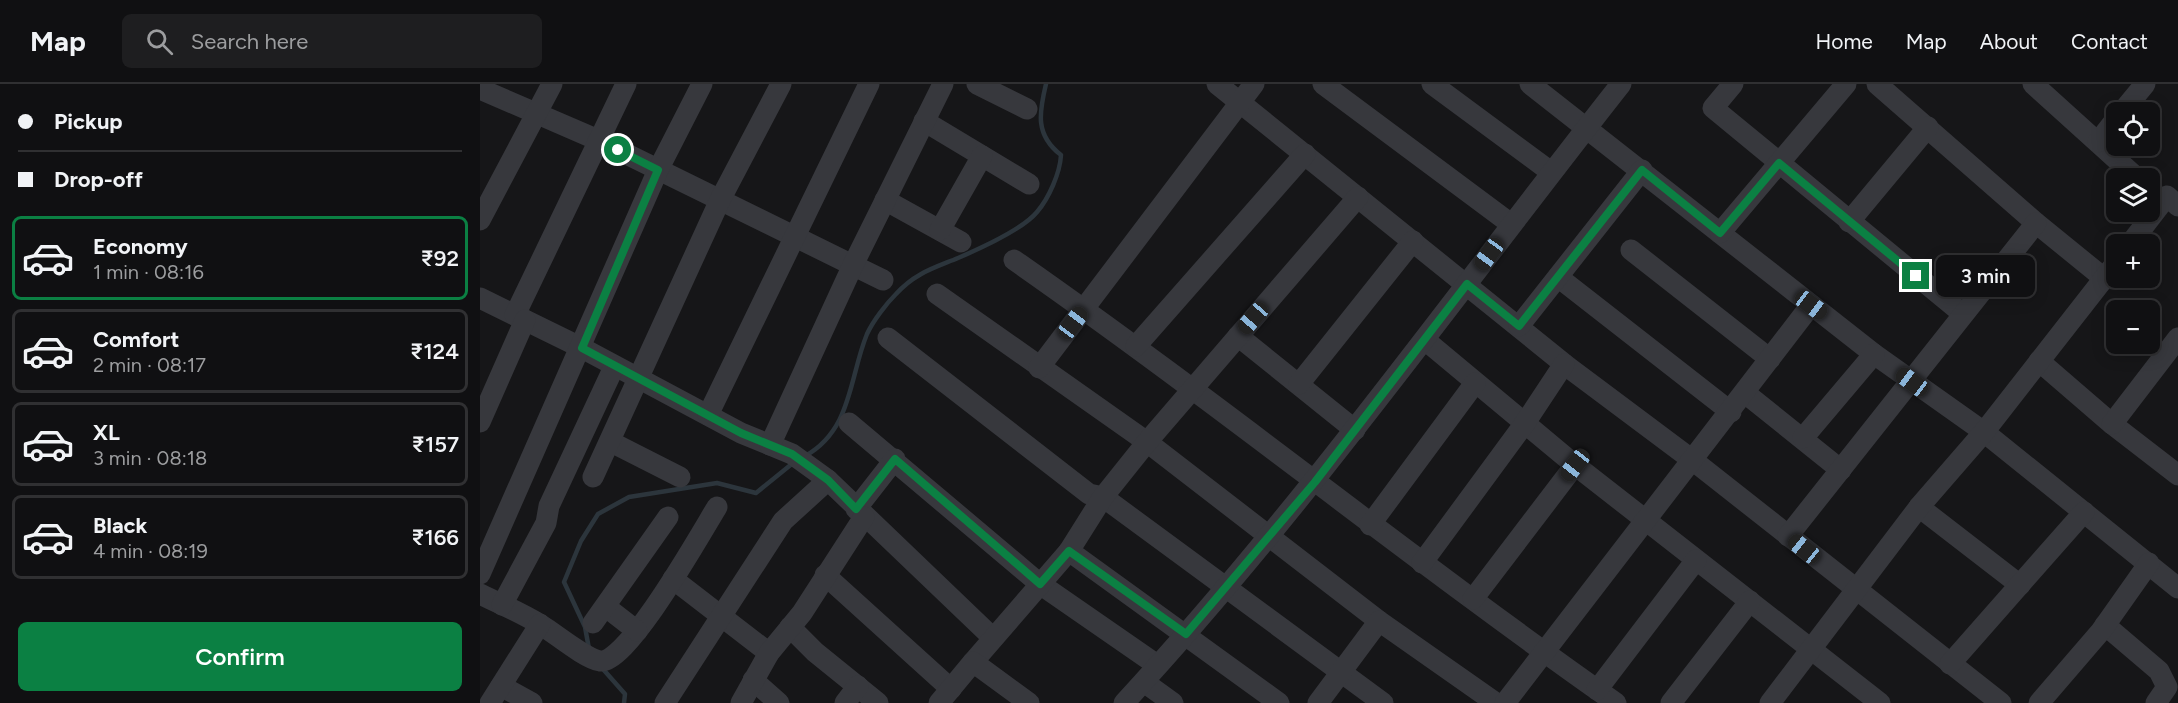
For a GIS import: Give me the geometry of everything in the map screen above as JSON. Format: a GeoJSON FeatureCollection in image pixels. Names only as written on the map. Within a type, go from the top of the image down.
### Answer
{"type":"FeatureCollection","features":[{"type":"Feature","properties":{"kind":"street"},"geometry":{"type":"LineString","coordinates":[[480,220],[552,84]]}},
{"type":"Feature","properties":{"kind":"street"},"geometry":{"type":"LineString","coordinates":[[480,422],[520,318],[598,140],[626,84]]}},
{"type":"Feature","properties":{"kind":"street"},"geometry":{"type":"LineString","coordinates":[[480,574],[582,348],[658,170],[702,84]]}},
{"type":"Feature","properties":{"kind":"street"},"geometry":{"type":"LineString","coordinates":[[593,477],[720,200],[781,84]]}},
{"type":"Feature","properties":{"kind":"street"},"geometry":{"type":"LineString","coordinates":[[708,415],[869,84]]}},
{"type":"Feature","properties":{"kind":"street"},"geometry":{"type":"LineString","coordinates":[[770,445],[853,265],[942,84]]}},
{"type":"Feature","properties":{"kind":"street"},"geometry":{"type":"LineString","coordinates":[[977,84],[1006,90],[1027,110]]}},
{"type":"Feature","properties":{"kind":"street"},"geometry":{"type":"LineString","coordinates":[[1217,84],[1564,364],[1692,460],[2001,703]]}},
{"type":"Feature","properties":{"kind":"street"},"geometry":{"type":"LineString","coordinates":[[1039,368],[1254,84]]}},
{"type":"Feature","properties":{"kind":"street"},"geometry":{"type":"LineString","coordinates":[[1323,84],[1512,224]]}},
{"type":"Feature","properties":{"kind":"street"},"geometry":{"type":"LineString","coordinates":[[1432,84],[1551,172]]}},
{"type":"Feature","properties":{"kind":"street"},"geometry":{"type":"LineString","coordinates":[[1530,84],[1874,354],[1984,432],[2178,588]]}},
{"type":"Feature","properties":{"kind":"street"},"geometry":{"type":"LineString","coordinates":[[1124,703],[1269,538],[1315,482],[1551,172],[1621,84]]}},
{"type":"Feature","properties":{"kind":"street"},"geometry":{"type":"LineString","coordinates":[[1733,84],[1713,108],[1963,314]]}},
{"type":"Feature","properties":{"kind":"street"},"geometry":{"type":"LineString","coordinates":[[1720,233],[1846,84]]}},
{"type":"Feature","properties":{"kind":"street"},"geometry":{"type":"LineString","coordinates":[[1877,84],[2036,223],[2106,268]]}},
{"type":"Feature","properties":{"kind":"street"},"geometry":{"type":"LineString","coordinates":[[2033,84],[2126,168]]}},
{"type":"Feature","properties":{"kind":"street"},"geometry":{"type":"LineString","coordinates":[[2130,102],[2145,84]]}},
{"type":"Feature","properties":{"kind":"street"},"geometry":{"type":"LineString","coordinates":[[480,89],[598,140],[883,280]]}},
{"type":"Feature","properties":{"kind":"street"},"geometry":{"type":"LineString","coordinates":[[924,121],[1029,184]]}},
{"type":"Feature","properties":{"kind":"street"},"geometry":{"type":"LineString","coordinates":[[1849,222],[1928,127]]}},
{"type":"Feature","properties":{"kind":"street"},"geometry":{"type":"LineString","coordinates":[[2098,142],[2106,132]]}},
{"type":"Feature","properties":{"kind":"street"},"geometry":{"type":"LineString","coordinates":[[1136,346],[1305,153]]}},
{"type":"Feature","properties":{"kind":"street"},"geometry":{"type":"LineString","coordinates":[[940,230],[982,156]]}},
{"type":"Feature","properties":{"kind":"street"},"geometry":{"type":"LineString","coordinates":[[1519,326],[1642,170]]}},
{"type":"Feature","properties":{"kind":"street"},"geometry":{"type":"LineString","coordinates":[[2138,234],[2167,195]]}},
{"type":"Feature","properties":{"kind":"street"},"geometry":{"type":"LineString","coordinates":[[825,575],[945,696],[1069,551],[1103,497],[1147,442],[1358,197]]}},
{"type":"Feature","properties":{"kind":"street"},"geometry":{"type":"LineString","coordinates":[[885,200],[961,242]]}},
{"type":"Feature","properties":{"kind":"street"},"geometry":{"type":"LineString","coordinates":[[1788,536],[2036,223]]}},
{"type":"Feature","properties":{"kind":"street"},"geometry":{"type":"LineString","coordinates":[[1299,384],[1413,241]]}},
{"type":"Feature","properties":{"kind":"street"},"geometry":{"type":"LineString","coordinates":[[1631,250],[1770,358]]}},
{"type":"Feature","properties":{"kind":"street"},"geometry":{"type":"LineString","coordinates":[[1014,260],[1136,346],[1370,525],[1617,703]]}},
{"type":"Feature","properties":{"kind":"street"},"geometry":{"type":"LineString","coordinates":[[1558,277],[1731,412]]}},
{"type":"Feature","properties":{"kind":"street"},"geometry":{"type":"LineString","coordinates":[[1770,703],[1919,507],[1984,432],[2106,277]]}},
{"type":"Feature","properties":{"kind":"street"},"geometry":{"type":"LineString","coordinates":[[937,294],[1147,442],[1378,621],[1496,703]]}},
{"type":"Feature","properties":{"kind":"street"},"geometry":{"type":"LineString","coordinates":[[480,298],[582,348],[637,380],[741,433],[800,461],[828,480],[993,638]]}},
{"type":"Feature","properties":{"kind":"street"},"geometry":{"type":"LineString","coordinates":[[1505,703],[1811,305]]}},
{"type":"Feature","properties":{"kind":"street"},"geometry":{"type":"LineString","coordinates":[[1238,336],[1355,430]]}},
{"type":"Feature","properties":{"kind":"street"},"geometry":{"type":"LineString","coordinates":[[888,338],[1089,494],[1103,497],[1383,703]]}},
{"type":"Feature","properties":{"kind":"street"},"geometry":{"type":"LineString","coordinates":[[2112,424],[2178,339]]}},
{"type":"Feature","properties":{"kind":"street"},"geometry":{"type":"LineString","coordinates":[[1425,340],[1575,465],[1811,648],[1870,700]]}},
{"type":"Feature","properties":{"kind":"street"},"geometry":{"type":"LineString","coordinates":[[1803,438],[1874,354]]}},
{"type":"Feature","properties":{"kind":"street"},"geometry":{"type":"LineString","coordinates":[[2039,361],[2112,424],[2178,475]]}},
{"type":"Feature","properties":{"kind":"street"},"geometry":{"type":"LineString","coordinates":[[1422,563],[1525,423],[1564,364]]}},
{"type":"Feature","properties":{"kind":"street"},"geometry":{"type":"LineString","coordinates":[[502,605],[541,534],[549,506],[614,367]]}},
{"type":"Feature","properties":{"kind":"street"},"geometry":{"type":"LineString","coordinates":[[1370,525],[1475,382]]}},
{"type":"Feature","properties":{"kind":"street"},"geometry":{"type":"LineString","coordinates":[[1745,393],[1841,470]]}},
{"type":"Feature","properties":{"kind":"street"},"geometry":{"type":"LineString","coordinates":[[849,423],[895,459],[1040,584],[1150,673],[1173,703]]}},
{"type":"Feature","properties":{"kind":"street"},"geometry":{"type":"LineString","coordinates":[[611,442],[680,477]]}},
{"type":"Feature","properties":{"kind":"street"},"geometry":{"type":"LineString","coordinates":[[741,703],[769,653],[790,627],[825,575],[860,513],[895,459]]}},
{"type":"Feature","properties":{"kind":"street"},"geometry":{"type":"LineString","coordinates":[[1473,599],[1575,465]]}},
{"type":"Feature","properties":{"kind":"street"},"geometry":{"type":"LineString","coordinates":[[665,703],[783,521],[828,480]]}},
{"type":"Feature","properties":{"kind":"street"},"geometry":{"type":"LineString","coordinates":[[480,594],[600,658],[631,641],[673,579],[717,507]]}},
{"type":"Feature","properties":{"kind":"street"},"geometry":{"type":"LineString","coordinates":[[1919,507],[2020,585]]}},
{"type":"Feature","properties":{"kind":"street"},"geometry":{"type":"LineString","coordinates":[[1950,664],[2084,513]]}},
{"type":"Feature","properties":{"kind":"street"},"geometry":{"type":"LineString","coordinates":[[637,631],[599,615],[669,517]]}},
{"type":"Feature","properties":{"kind":"street"},"geometry":{"type":"LineString","coordinates":[[1069,551],[1279,703]]}},
{"type":"Feature","properties":{"kind":"street"},"geometry":{"type":"LineString","coordinates":[[1598,690],[1696,560]]}},
{"type":"Feature","properties":{"kind":"street"},"geometry":{"type":"LineString","coordinates":[[2039,703],[2105,625],[2149,563]]}},
{"type":"Feature","properties":{"kind":"street"},"geometry":{"type":"LineString","coordinates":[[673,579],[769,653]]}},
{"type":"Feature","properties":{"kind":"street"},"geometry":{"type":"LineString","coordinates":[[1671,703],[1750,602]]}},
{"type":"Feature","properties":{"kind":"street"},"geometry":{"type":"LineString","coordinates":[[1318,703],[1378,621]]}},
{"type":"Feature","properties":{"kind":"street"},"geometry":{"type":"LineString","coordinates":[[532,703],[496,695],[540,624]]}},
{"type":"Feature","properties":{"kind":"street"},"geometry":{"type":"LineString","coordinates":[[2105,625],[2159,671],[2167,687],[2156,703]]}},
{"type":"Feature","properties":{"kind":"street"},"geometry":{"type":"LineString","coordinates":[[790,627],[878,703]]}},
{"type":"Feature","properties":{"kind":"street"},"geometry":{"type":"LineString","coordinates":[[973,662],[1029,703]]}},
{"type":"Feature","properties":{"kind":"street"},"geometry":{"type":"LineString","coordinates":[[753,680],[779,703]]}},
{"type":"Feature","properties":{"kind":"street"},"geometry":{"type":"LineString","coordinates":[[845,703],[858,686]]}},
{"type":"Feature","properties":{"kind":"waterway"},"geometry":{"type":"LineString","coordinates":[[805,456],[820,445],[841,418],[867,334],[892,298],[918,276],[1022,225],[1037,212],[1050,193],[1061,155],[1047,140],[1041,123],[1046,84]]}},
{"type":"Feature","properties":{"kind":"waterway"},"geometry":{"type":"LineString","coordinates":[[589,649],[585,627],[564,582],[581,541],[598,514],[629,497],[717,483],[756,493],[793,463]]}},
{"type":"Feature","properties":{"kind":"waterway"},"geometry":{"type":"LineString","coordinates":[[602,668],[625,694],[624,703]]}},
{"type":"Feature","properties":{"kind":"route"},"geometry":{"type":"LineString","coordinates":[[618,150],[658,170],[582,348],[637,380],[741,433],[792,454],[828,480],[856,509],[895,459],[1040,584],[1069,551],[1186,634],[1315,482],[1467,284],[1519,326],[1642,170],[1720,233],[1779,163],[1916,276]]}}]}
